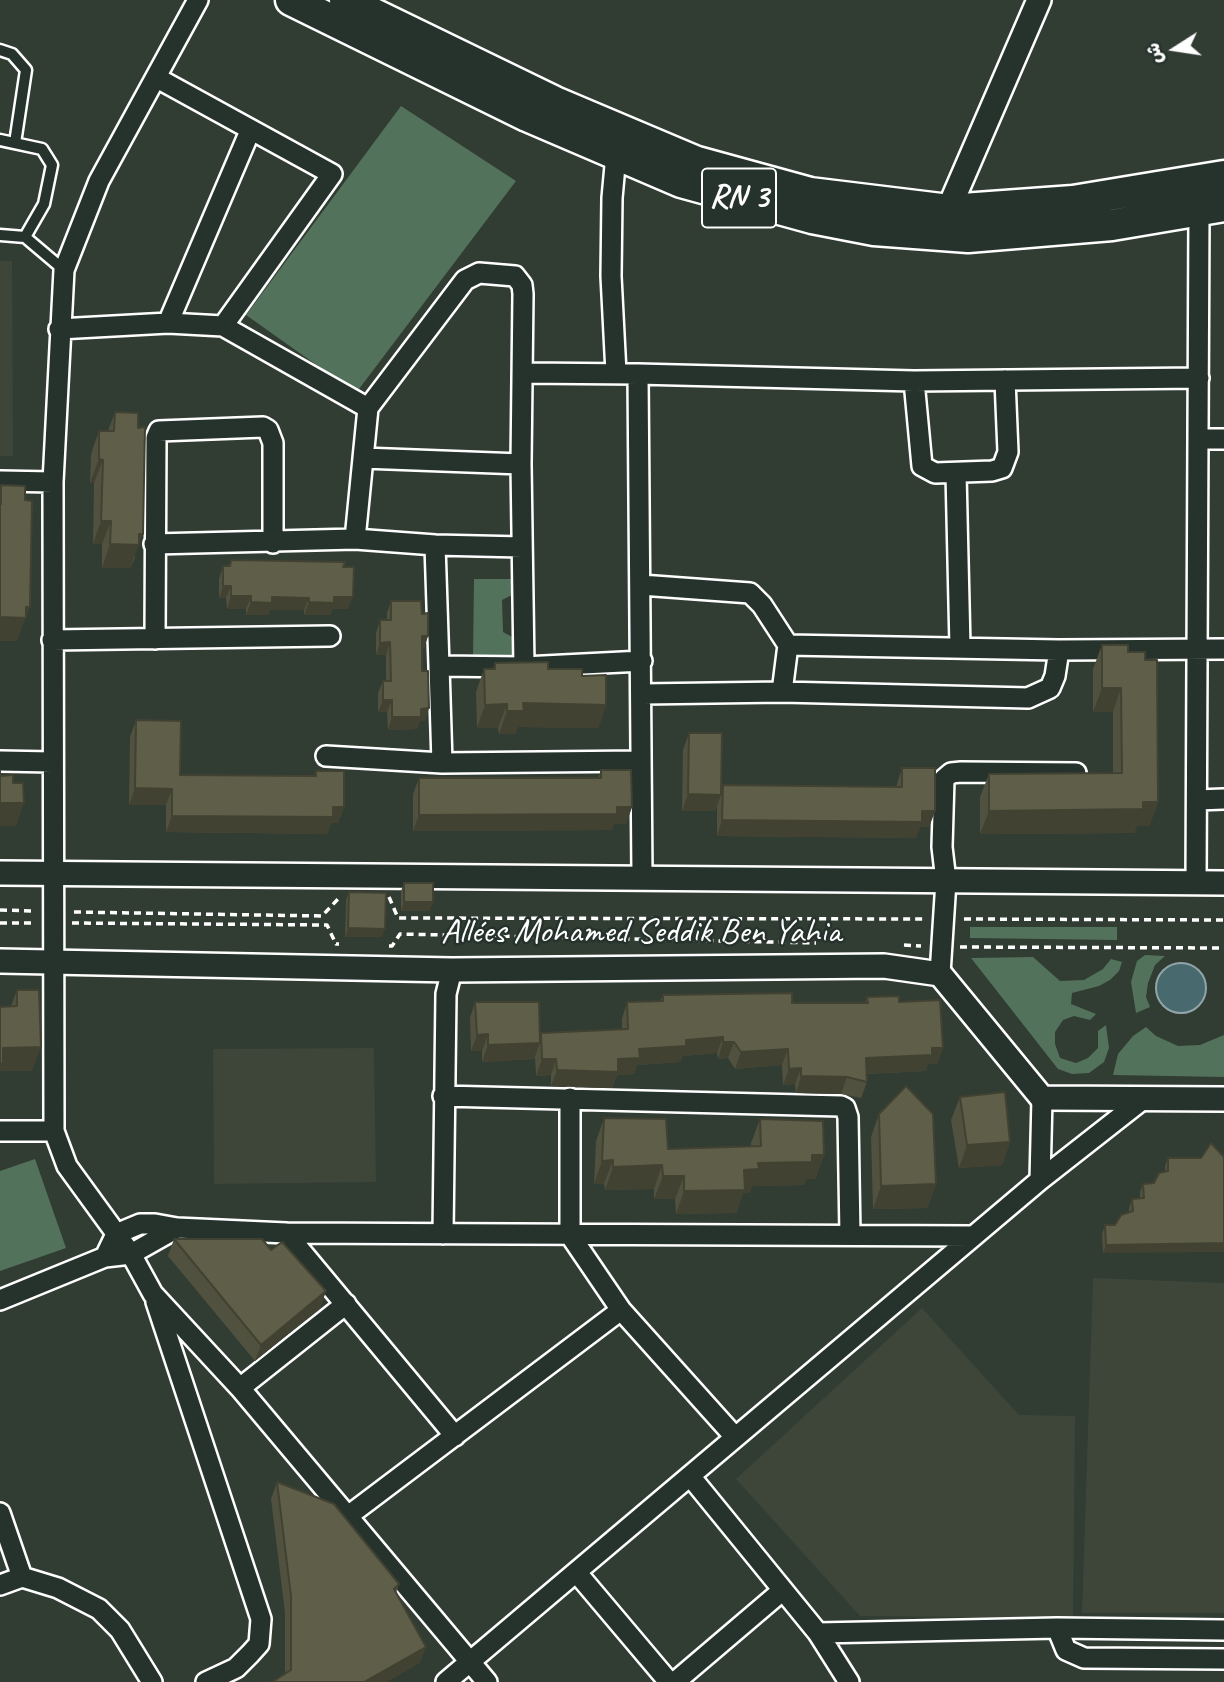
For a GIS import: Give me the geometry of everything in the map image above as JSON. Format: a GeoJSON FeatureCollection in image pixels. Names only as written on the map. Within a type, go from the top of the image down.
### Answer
{"type":"FeatureCollection","features":[{"type":"Feature","properties":{"kind":"main road","name":"RN 3"},"geometry":{"type":"LineString","coordinates":[[290,0],[527,116],[697,162],[759,191],[810,193],[943,222],[968,237],[1045,232],[1212,209]]}},
{"type":"Feature","properties":{"kind":"main road","name":"RN 3"},"geometry":{"type":"LineString","coordinates":[[345,0],[555,102],[617,141]]}},
{"type":"Feature","properties":{"kind":"main road","name":"RN 3"},"geometry":{"type":"LineString","coordinates":[[943,222],[1224,176]]}},
{"type":"Feature","properties":{"kind":"street"},"geometry":{"type":"LineString","coordinates":[[198,0],[99,181],[64,271],[53,482],[52,762],[54,1131],[67,1166],[131,1254],[153,1294],[261,1619],[258,1644],[250,1654],[236,1668],[206,1682]]}},
{"type":"Feature","properties":{"kind":"street"},"geometry":{"type":"LineString","coordinates":[[943,222],[1039,0]]}},
{"type":"Feature","properties":{"kind":"street"},"geometry":{"type":"LineString","coordinates":[[157,78],[250,131],[329,171],[332,179],[223,326]]}},
{"type":"Feature","properties":{"kind":"street"},"geometry":{"type":"LineString","coordinates":[[168,323],[250,131]]}},
{"type":"Feature","properties":{"kind":"street"},"geometry":{"type":"LineString","coordinates":[[616,373],[611,275],[617,141]]}},
{"type":"Feature","properties":{"kind":"street"},"geometry":{"type":"LineString","coordinates":[[1191,181],[1212,209],[1199,378],[1196,883]]}},
{"type":"Feature","properties":{"kind":"street"},"geometry":{"type":"LineString","coordinates":[[355,539],[368,408],[465,281],[479,273],[514,276],[522,285],[524,667]]}},
{"type":"Feature","properties":{"kind":"street"},"geometry":{"type":"LineString","coordinates":[[59,329],[168,323],[223,326],[368,408]]}},
{"type":"Feature","properties":{"kind":"street"},"geometry":{"type":"LineString","coordinates":[[523,373],[638,373],[914,381],[1199,378]]}},
{"type":"Feature","properties":{"kind":"street"},"geometry":{"type":"LineString","coordinates":[[638,373],[643,694],[640,761],[642,878]]}},
{"type":"Feature","properties":{"kind":"street"},"geometry":{"type":"LineString","coordinates":[[914,381],[922,466],[935,473],[956,473],[992,471],[1002,468],[1006,463],[1005,380]]}},
{"type":"Feature","properties":{"kind":"street"},"geometry":{"type":"LineString","coordinates":[[155,639],[156,438],[159,431],[263,427],[270,433],[274,443],[273,543]]}},
{"type":"Feature","properties":{"kind":"street"},"geometry":{"type":"LineString","coordinates":[[1198,439],[1224,439]]}},
{"type":"Feature","properties":{"kind":"street"},"geometry":{"type":"LineString","coordinates":[[363,458],[521,464]]}},
{"type":"Feature","properties":{"kind":"street"},"geometry":{"type":"LineString","coordinates":[[956,473],[960,647]]}},
{"type":"Feature","properties":{"kind":"street"},"geometry":{"type":"LineString","coordinates":[[0,481],[53,482]]}},
{"type":"Feature","properties":{"kind":"street"},"geometry":{"type":"LineString","coordinates":[[154,544],[355,539],[435,545],[522,547]]}},
{"type":"Feature","properties":{"kind":"street"},"geometry":{"type":"LineString","coordinates":[[435,545],[442,763]]}},
{"type":"Feature","properties":{"kind":"street"},"geometry":{"type":"LineString","coordinates":[[641,585],[750,593],[762,605],[788,645],[782,692]]}},
{"type":"Feature","properties":{"kind":"street"},"geometry":{"type":"LineString","coordinates":[[52,640],[330,636]]}},
{"type":"Feature","properties":{"kind":"street"},"geometry":{"type":"LineString","coordinates":[[788,645],[1059,650],[1224,649]]}},
{"type":"Feature","properties":{"kind":"street"},"geometry":{"type":"LineString","coordinates":[[643,694],[782,692],[1028,698],[1050,688],[1059,650]]}},
{"type":"Feature","properties":{"kind":"street"},"geometry":{"type":"LineString","coordinates":[[439,666],[524,667],[642,661]]}},
{"type":"Feature","properties":{"kind":"street"},"geometry":{"type":"LineString","coordinates":[[326,756],[442,763],[640,761]]}},
{"type":"Feature","properties":{"kind":"street"},"geometry":{"type":"LineString","coordinates":[[0,761],[52,762]]}},
{"type":"Feature","properties":{"kind":"street"},"geometry":{"type":"LineString","coordinates":[[1040,1180],[1042,1098],[940,974],[946,881],[942,835],[944,779],[961,772],[1076,773]]}},
{"type":"Feature","properties":{"kind":"street"},"geometry":{"type":"LineString","coordinates":[[1197,800],[1224,799]]}},
{"type":"Feature","properties":{"kind":"street","name":"Allées Mohamed Seddik Ben Yahia"},"geometry":{"type":"LineString","coordinates":[[0,873],[1224,883]]}},
{"type":"Feature","properties":{"kind":"street","name":"Allées Mohamed Seddik Ben Yahia"},"geometry":{"type":"LineString","coordinates":[[0,961],[452,970],[884,966],[940,974]]}},
{"type":"Feature","properties":{"kind":"street"},"geometry":{"type":"LineString","coordinates":[[443,1234],[446,994],[452,970]]}},
{"type":"Feature","properties":{"kind":"street"},"geometry":{"type":"LineString","coordinates":[[443,1096],[845,1108],[848,1118],[850,1236]]}},
{"type":"Feature","properties":{"kind":"street"},"geometry":{"type":"LineString","coordinates":[[570,1098],[570,1235],[621,1310],[735,1437]]}},
{"type":"Feature","properties":{"kind":"street"},"geometry":{"type":"LineString","coordinates":[[1042,1098],[1224,1099]]}},
{"type":"Feature","properties":{"kind":"street"},"geometry":{"type":"LineString","coordinates":[[446,1682],[973,1236],[1142,1100]]}},
{"type":"Feature","properties":{"kind":"street"},"geometry":{"type":"LineString","coordinates":[[0,1131],[54,1131]]}},
{"type":"Feature","properties":{"kind":"street"},"geometry":{"type":"LineString","coordinates":[[105,1257],[116,1234],[140,1224],[286,1233],[973,1236]]}},
{"type":"Feature","properties":{"kind":"street"},"geometry":{"type":"LineString","coordinates":[[0,1300],[105,1257],[131,1254],[177,1228]]}},
{"type":"Feature","properties":{"kind":"street"},"geometry":{"type":"LineString","coordinates":[[286,1233],[455,1436]]}},
{"type":"Feature","properties":{"kind":"street"},"geometry":{"type":"LineString","coordinates":[[153,1294],[240,1388],[487,1682]]}},
{"type":"Feature","properties":{"kind":"street"},"geometry":{"type":"LineString","coordinates":[[240,1388],[346,1304]]}},
{"type":"Feature","properties":{"kind":"street"},"geometry":{"type":"LineString","coordinates":[[348,1516],[621,1310]]}},
{"type":"Feature","properties":{"kind":"street"},"geometry":{"type":"LineString","coordinates":[[690,1476],[818,1633],[849,1682]]}},
{"type":"Feature","properties":{"kind":"street"},"geometry":{"type":"LineString","coordinates":[[0,1513],[22,1577]]}},
{"type":"Feature","properties":{"kind":"street"},"geometry":{"type":"LineString","coordinates":[[577,1573],[669,1682]]}},
{"type":"Feature","properties":{"kind":"street"},"geometry":{"type":"LineString","coordinates":[[0,1585],[22,1577],[58,1588],[99,1609],[120,1630],[152,1682]]}},
{"type":"Feature","properties":{"kind":"street"},"geometry":{"type":"LineString","coordinates":[[675,1682],[783,1590]]}},
{"type":"Feature","properties":{"kind":"street"},"geometry":{"type":"LineString","coordinates":[[818,1633],[1057,1628],[1224,1630]]}},
{"type":"Feature","properties":{"kind":"street"},"geometry":{"type":"LineString","coordinates":[[1057,1628],[1066,1650],[1084,1658],[1224,1659]]}},
{"type":"Feature","properties":{"kind":"lane"},"geometry":{"type":"LineString","coordinates":[[0,50],[12,54],[26,70],[15,143]]}},
{"type":"Feature","properties":{"kind":"lane"},"geometry":{"type":"LineString","coordinates":[[0,140],[43,149],[52,165],[44,204],[25,237]]}},
{"type":"Feature","properties":{"kind":"lane"},"geometry":{"type":"LineString","coordinates":[[0,235],[25,237],[64,271]]}},
{"type":"Feature","properties":{"kind":"path"},"geometry":{"type":"LineString","coordinates":[[0,923],[53,917],[322,916],[343,894]]}},
{"type":"Feature","properties":{"kind":"path"},"geometry":{"type":"LineString","coordinates":[[387,895],[398,918],[1224,920]]}},
{"type":"Feature","properties":{"kind":"path"},"geometry":{"type":"LineString","coordinates":[[0,910],[53,917],[327,925],[336,944],[347,945]]}},
{"type":"Feature","properties":{"kind":"path"},"geometry":{"type":"LineString","coordinates":[[381,945],[392,946],[400,934],[816,943]]}},
{"type":"Feature","properties":{"kind":"path"},"geometry":{"type":"LineString","coordinates":[[900,945],[1224,948]]}},
{"type":"Feature","properties":{"kind":"shaded area"},"geometry":{"type":"Polygon","coordinates":[[[0,261],[12,261],[13,456],[0,456],[0,261]]]}},
{"type":"Feature","properties":{"kind":"shaded area"},"geometry":{"type":"Polygon","coordinates":[[[374,1048],[376,1182],[214,1184],[213,1049],[374,1048]]]}},
{"type":"Feature","properties":{"kind":"shaded area"},"geometry":{"type":"Polygon","coordinates":[[[1093,1278],[1224,1283],[1224,1613],[1082,1613],[1093,1278]]]}},
{"type":"Feature","properties":{"kind":"shaded area"},"geometry":{"type":"Polygon","coordinates":[[[922,1308],[1019,1415],[1075,1416],[1073,1618],[860,1616],[736,1479],[922,1308]]]}},
{"type":"Feature","properties":{"kind":"green space"},"geometry":{"type":"Polygon","coordinates":[[[401,106],[516,181],[356,393],[246,315],[401,106]]]}},
{"type":"Feature","properties":{"kind":"green space"},"geometry":{"type":"Polygon","coordinates":[[[474,579],[513,579],[512,595],[502,600],[503,632],[516,639],[516,656],[473,656],[474,579]]]}},
{"type":"Feature","properties":{"kind":"green space"},"geometry":{"type":"Polygon","coordinates":[[[970,927],[1117,927],[1117,940],[970,938],[970,927]]]}},
{"type":"Feature","properties":{"kind":"green space"},"geometry":{"type":"Polygon","coordinates":[[[1145,955],[1165,956],[1155,965],[1148,983],[1146,997],[1150,1007],[1136,1013],[1131,982],[1137,961],[1145,955]]]}},
{"type":"Feature","properties":{"kind":"green space"},"geometry":{"type":"Polygon","coordinates":[[[1033,957],[1060,981],[1084,980],[1103,969],[1111,959],[1122,962],[1119,971],[1110,980],[1099,986],[1072,993],[1071,1004],[1096,1014],[1090,1020],[1074,1016],[1063,1020],[1055,1032],[1055,1044],[1060,1058],[1076,1063],[1088,1058],[1098,1048],[1098,1031],[1106,1025],[1109,1048],[1104,1062],[1089,1073],[1072,1074],[1058,1069],[971,958],[1033,957]]]}},
{"type":"Feature","properties":{"kind":"green space"},"geometry":{"type":"Polygon","coordinates":[[[1146,1027],[1156,1036],[1178,1046],[1200,1045],[1224,1035],[1224,1077],[1113,1075],[1118,1054],[1133,1036],[1146,1027]]]}},
{"type":"Feature","properties":{"kind":"green space"},"geometry":{"type":"Polygon","coordinates":[[[35,1159],[66,1248],[0,1271],[0,1171],[35,1159]]]}},
{"type":"Feature","properties":{"kind":"water"},"geometry":{"type":"Polygon","coordinates":[[[1171,964],[1191,964],[1205,978],[1205,998],[1191,1012],[1171,1012],[1157,998],[1157,978],[1171,964]]]}},
{"type":"Feature","properties":{"kind":"building"},"geometry":{"type":"Polygon","coordinates":[[[115,412],[138,413],[138,428],[145,427],[143,534],[139,534],[139,545],[110,544],[111,521],[101,521],[103,460],[99,459],[99,431],[114,431],[115,412]]]}},
{"type":"Feature","properties":{"kind":"building"},"geometry":{"type":"Polygon","coordinates":[[[1,485],[25,486],[25,500],[32,501],[30,607],[26,607],[26,618],[0,617],[1,485]]]}},
{"type":"Feature","properties":{"kind":"building"},"geometry":{"type":"Polygon","coordinates":[[[231,560],[345,562],[343,567],[354,567],[353,597],[334,597],[334,603],[309,602],[309,598],[272,597],[272,603],[251,602],[251,596],[231,596],[231,586],[223,586],[223,566],[230,566],[231,560]]]}},
{"type":"Feature","properties":{"kind":"building"},"geometry":{"type":"Polygon","coordinates":[[[391,601],[421,601],[422,614],[428,613],[428,636],[422,636],[422,671],[428,671],[429,708],[421,709],[421,717],[392,717],[392,700],[383,700],[383,681],[391,681],[390,642],[380,643],[380,620],[391,620],[391,601]]]}},
{"type":"Feature","properties":{"kind":"building"},"geometry":{"type":"Polygon","coordinates":[[[1102,645],[1128,645],[1128,652],[1145,652],[1145,660],[1157,660],[1158,802],[1143,802],[1143,809],[989,811],[989,774],[1122,773],[1121,688],[1102,688],[1102,645]]]}},
{"type":"Feature","properties":{"kind":"building"},"geometry":{"type":"Polygon","coordinates":[[[548,662],[548,669],[582,669],[582,676],[606,675],[606,705],[523,703],[524,711],[507,711],[507,704],[485,705],[484,669],[495,669],[495,663],[548,662]]]}},
{"type":"Feature","properties":{"kind":"building"},"geometry":{"type":"Polygon","coordinates":[[[136,720],[181,721],[180,775],[316,776],[316,771],[344,771],[344,807],[333,807],[333,817],[172,816],[172,789],[135,788],[136,720]]]}},
{"type":"Feature","properties":{"kind":"building"},"geometry":{"type":"Polygon","coordinates":[[[689,733],[722,733],[721,795],[688,794],[689,733]]]}},
{"type":"Feature","properties":{"kind":"building"},"geometry":{"type":"Polygon","coordinates":[[[902,768],[935,768],[935,811],[922,811],[922,822],[722,820],[723,785],[902,787],[902,768]]]}},
{"type":"Feature","properties":{"kind":"building"},"geometry":{"type":"Polygon","coordinates":[[[601,770],[631,770],[632,807],[617,807],[617,814],[419,815],[419,778],[601,778],[601,770]]]}},
{"type":"Feature","properties":{"kind":"building"},"geometry":{"type":"Polygon","coordinates":[[[13,775],[13,783],[23,783],[24,803],[0,803],[0,776],[13,775]]]}},
{"type":"Feature","properties":{"kind":"building"},"geometry":{"type":"Polygon","coordinates":[[[404,883],[433,883],[433,902],[404,902],[404,883]]]}},
{"type":"Feature","properties":{"kind":"building"},"geometry":{"type":"Polygon","coordinates":[[[349,892],[386,893],[385,929],[348,928],[349,892]]]}},
{"type":"Feature","properties":{"kind":"building"},"geometry":{"type":"Polygon","coordinates":[[[17,990],[39,990],[41,1047],[3,1048],[3,1063],[0,1064],[0,1007],[17,1006],[17,990]]]}},
{"type":"Feature","properties":{"kind":"building"},"geometry":{"type":"Polygon","coordinates":[[[792,993],[792,1003],[868,1003],[867,997],[899,996],[899,1002],[940,1000],[943,1048],[932,1048],[932,1055],[866,1058],[867,1082],[847,1077],[801,1076],[801,1068],[789,1069],[788,1049],[741,1052],[734,1042],[723,1042],[723,1037],[686,1040],[686,1046],[639,1049],[640,1058],[618,1059],[618,1072],[557,1070],[556,1059],[542,1059],[541,1033],[628,1029],[627,1002],[663,1001],[663,995],[792,993]]]}},
{"type":"Feature","properties":{"kind":"building"},"geometry":{"type":"Polygon","coordinates":[[[475,1002],[539,1002],[540,1043],[488,1045],[488,1034],[477,1035],[475,1002]]]}},
{"type":"Feature","properties":{"kind":"building"},"geometry":{"type":"Polygon","coordinates":[[[906,1086],[933,1114],[936,1184],[881,1186],[879,1114],[906,1086]]]}},
{"type":"Feature","properties":{"kind":"building"},"geometry":{"type":"Polygon","coordinates":[[[1005,1092],[1010,1142],[967,1145],[960,1097],[1005,1092]]]}},
{"type":"Feature","properties":{"kind":"building"},"geometry":{"type":"Polygon","coordinates":[[[604,1118],[666,1119],[668,1149],[761,1146],[760,1119],[823,1121],[824,1155],[812,1155],[812,1162],[758,1163],[759,1169],[744,1170],[745,1190],[684,1191],[684,1176],[663,1176],[662,1165],[613,1167],[613,1160],[602,1161],[604,1118]]]}},
{"type":"Feature","properties":{"kind":"building"},"geometry":{"type":"Polygon","coordinates":[[[1211,1143],[1224,1157],[1224,1243],[1106,1245],[1105,1225],[1115,1225],[1121,1215],[1133,1211],[1132,1199],[1144,1198],[1143,1184],[1154,1183],[1159,1173],[1168,1171],[1168,1158],[1201,1158],[1211,1143]]]}},
{"type":"Feature","properties":{"kind":"building"},"geometry":{"type":"Polygon","coordinates":[[[174,1239],[262,1239],[271,1250],[282,1242],[326,1291],[261,1345],[174,1239]]]}},
{"type":"Feature","properties":{"kind":"building"},"geometry":{"type":"Polygon","coordinates":[[[277,1482],[334,1504],[399,1584],[394,1589],[426,1647],[364,1682],[272,1682],[291,1670],[291,1596],[277,1482]]]}}]}
